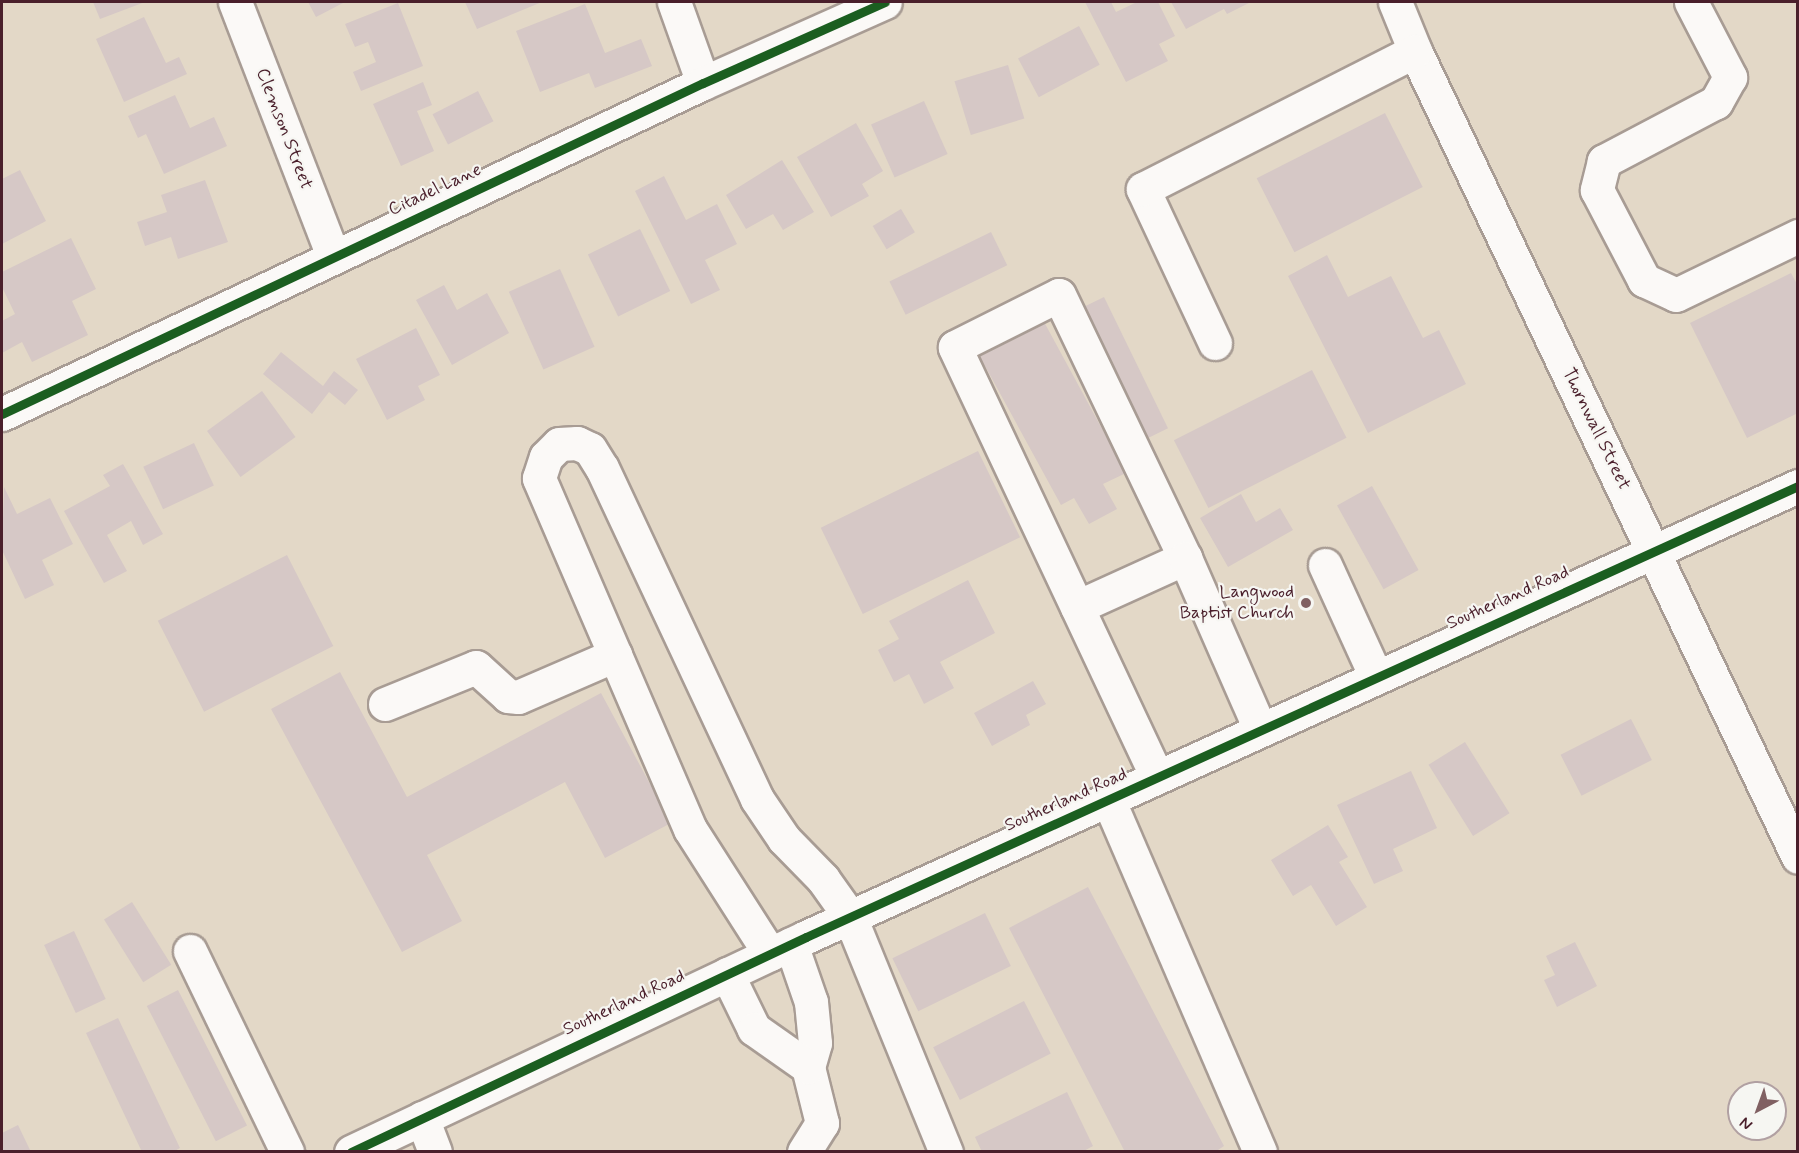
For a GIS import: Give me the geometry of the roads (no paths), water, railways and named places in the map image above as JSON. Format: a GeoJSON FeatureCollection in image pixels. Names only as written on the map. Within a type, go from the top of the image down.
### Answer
{"type":"FeatureCollection","features":[{"type":"Feature","properties":{"kind":"street","name":"Clemson Street"},"geometry":{"type":"LineString","coordinates":[[235,2],[333,256]]}},
{"type":"Feature","properties":{"kind":"street"},"geometry":{"type":"LineString","coordinates":[[674,2],[703,83]]}},
{"type":"Feature","properties":{"kind":"street","name":"Citadel Lane"},"geometry":{"type":"LineString","coordinates":[[2,414],[703,83],[885,2]]}},
{"type":"Feature","properties":{"kind":"street","name":"Thornwall Street"},"geometry":{"type":"LineString","coordinates":[[1395,2],[1415,51],[1795,847]]}},
{"type":"Feature","properties":{"kind":"street"},"geometry":{"type":"LineString","coordinates":[[1691,2],[1730,78],[1716,102],[1604,161],[1597,190],[1644,280],[1676,295],[1797,236]]}},
{"type":"Feature","properties":{"kind":"street"},"geometry":{"type":"LineString","coordinates":[[1215,343],[1143,189],[1415,51]]}},
{"type":"Feature","properties":{"kind":"street"},"geometry":{"type":"LineString","coordinates":[[1157,777],[955,347],[1059,295],[1185,558],[1260,729]]}},
{"type":"Feature","properties":{"kind":"street"},"geometry":{"type":"LineString","coordinates":[[804,1152],[822,1123],[808,1067],[815,1043],[811,1002],[780,949],[690,829],[539,478],[546,458],[559,444],[577,443],[590,449],[602,468],[757,799],[784,839],[823,879],[850,917],[946,1152]]}},
{"type":"Feature","properties":{"kind":"street","name":"Southerland Road"},"geometry":{"type":"LineString","coordinates":[[351,1152],[780,949],[1797,486]]}},
{"type":"Feature","properties":{"kind":"street"},"geometry":{"type":"LineString","coordinates":[[1077,607],[1185,558]]}},
{"type":"Feature","properties":{"kind":"street"},"geometry":{"type":"LineString","coordinates":[[1325,565],[1376,676]]}},
{"type":"Feature","properties":{"kind":"street"},"geometry":{"type":"LineString","coordinates":[[385,704],[476,667],[508,696],[518,697],[615,655]]}},
{"type":"Feature","properties":{"kind":"street"},"geometry":{"type":"LineString","coordinates":[[1108,800],[1260,1152]]}},
{"type":"Feature","properties":{"kind":"street"},"geometry":{"type":"LineString","coordinates":[[190,951],[287,1152]]}},
{"type":"Feature","properties":{"kind":"street"},"geometry":{"type":"LineString","coordinates":[[727,974],[754,1029],[808,1067]]}},
{"type":"Feature","properties":{"kind":"street"},"geometry":{"type":"LineString","coordinates":[[422,1118],[435,1152]]}},
{"type":"Feature","properties":{"kind":"place","name":"Langwood Baptist Church"},"geometry":{"type":"Point","coordinates":[1306,603]}}]}
